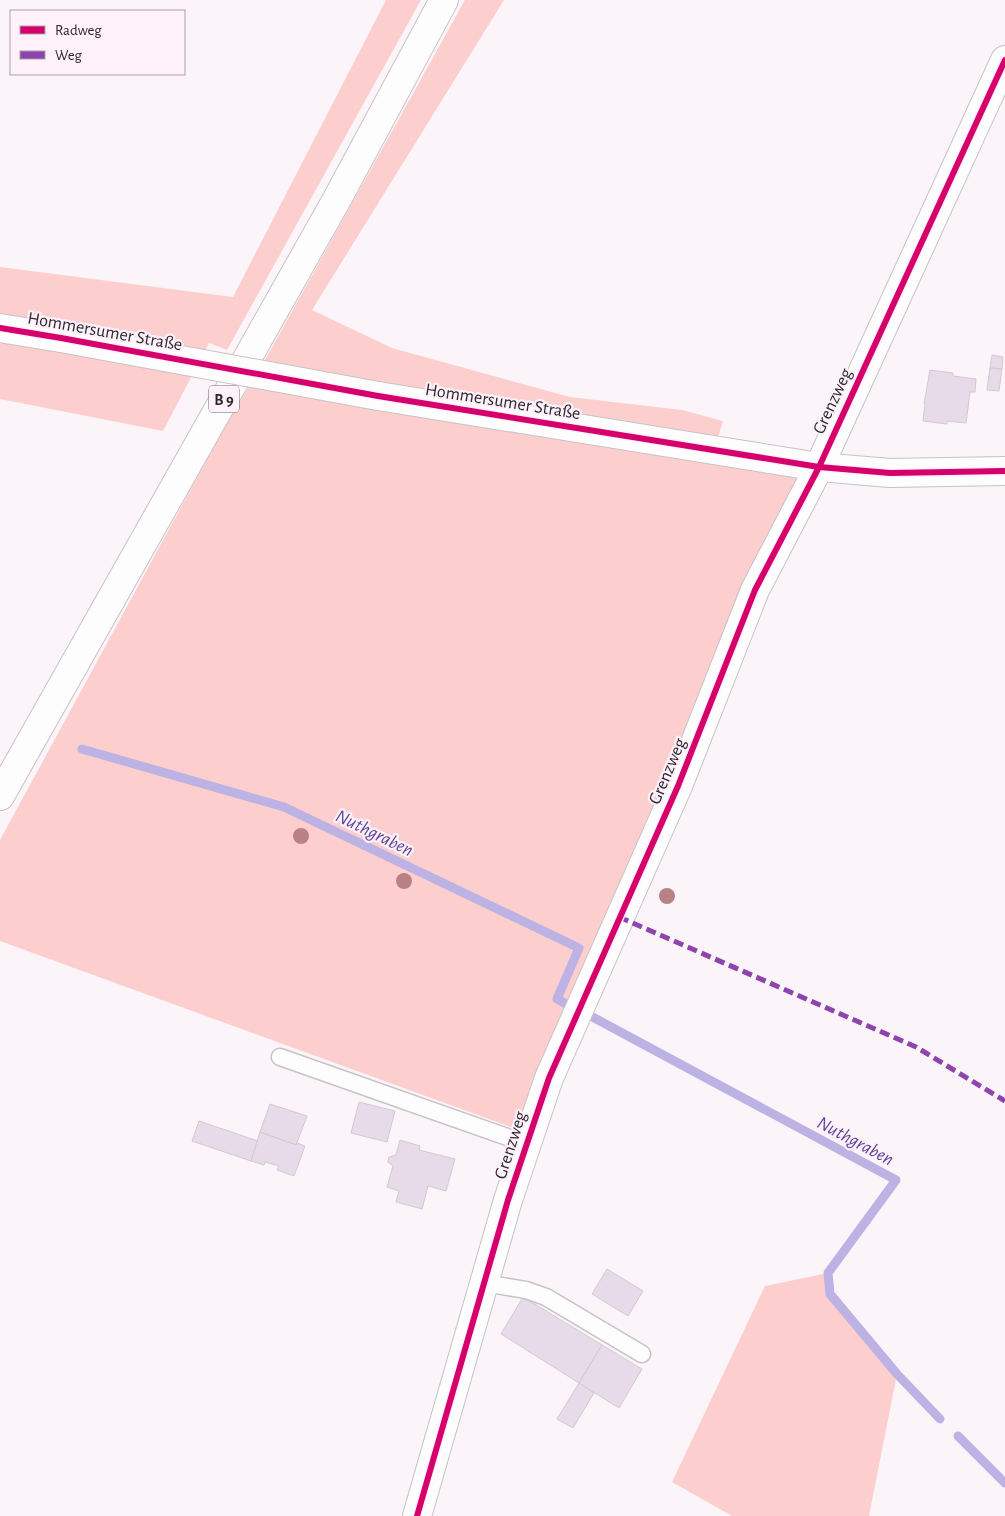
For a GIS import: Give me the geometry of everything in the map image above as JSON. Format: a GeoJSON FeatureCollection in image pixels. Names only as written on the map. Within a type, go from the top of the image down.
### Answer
{"type":"FeatureCollection","features":[{"type":"Feature","properties":{"kind":"street","name":"B 9"},"geometry":{"type":"LineString","coordinates":[[0,796],[336,201],[444,0]]}},
{"type":"Feature","properties":{"kind":"street","name":"Grenzweg"},"geometry":{"type":"LineString","coordinates":[[417,1516],[508,1200],[549,1078],[678,786],[755,590],[818,467],[1005,60]]}},
{"type":"Feature","properties":{"kind":"street","name":"Hommersumer Straße"},"geometry":{"type":"LineString","coordinates":[[0,328],[378,396],[818,467],[890,473],[1005,471]]}},
{"type":"Feature","properties":{"kind":"lane"},"geometry":{"type":"LineString","coordinates":[[280,1057],[527,1144]]}},
{"type":"Feature","properties":{"kind":"lane"},"geometry":{"type":"LineString","coordinates":[[484,1283],[526,1290],[546,1298],[642,1354]]}},
{"type":"Feature","properties":{"kind":"shaded area"},"geometry":{"type":"Polygon","coordinates":[[[386,0],[421,0],[227,350],[209,343],[163,431],[0,399],[0,267],[233,297],[386,0]]]}},
{"type":"Feature","properties":{"kind":"shaded area"},"geometry":{"type":"Polygon","coordinates":[[[465,0],[504,0],[312,310],[392,348],[570,397],[682,410],[723,421],[714,450],[819,467],[530,1134],[0,941],[0,840],[223,430],[265,360],[465,0]]]}},
{"type":"Feature","properties":{"kind":"shaded area"},"geometry":{"type":"Polygon","coordinates":[[[828,1273],[830,1294],[897,1374],[869,1516],[732,1516],[672,1482],[765,1286],[828,1273]]]}},
{"type":"Feature","properties":{"kind":"building"},"geometry":{"type":"Polygon","coordinates":[[[992,355],[1003,357],[1002,369],[990,368],[992,355]]]}},
{"type":"Feature","properties":{"kind":"building"},"geometry":{"type":"Polygon","coordinates":[[[990,368],[1002,369],[999,391],[987,390],[990,368]]]}},
{"type":"Feature","properties":{"kind":"building"},"geometry":{"type":"Polygon","coordinates":[[[930,370],[976,379],[975,392],[970,392],[966,423],[947,421],[947,424],[923,421],[930,370]]]}},
{"type":"Feature","properties":{"kind":"building"},"geometry":{"type":"Polygon","coordinates":[[[359,1102],[395,1111],[387,1142],[351,1133],[359,1102]]]}},
{"type":"Feature","properties":{"kind":"building"},"geometry":{"type":"Polygon","coordinates":[[[270,1104],[307,1116],[296,1145],[260,1132],[270,1104]]]}},
{"type":"Feature","properties":{"kind":"building"},"geometry":{"type":"Polygon","coordinates":[[[199,1121],[258,1141],[251,1161],[192,1141],[199,1121]]]}},
{"type":"Feature","properties":{"kind":"building"},"geometry":{"type":"Polygon","coordinates":[[[260,1132],[296,1145],[297,1143],[305,1146],[294,1176],[277,1170],[279,1166],[265,1162],[264,1165],[251,1161],[260,1132]]]}},
{"type":"Feature","properties":{"kind":"building"},"geometry":{"type":"Polygon","coordinates":[[[400,1140],[420,1146],[419,1150],[455,1159],[446,1191],[428,1186],[422,1209],[396,1202],[399,1191],[387,1187],[393,1166],[388,1162],[389,1157],[396,1155],[400,1140]]]}},
{"type":"Feature","properties":{"kind":"building"},"geometry":{"type":"Polygon","coordinates":[[[607,1269],[643,1291],[628,1316],[592,1294],[607,1269]]]}},
{"type":"Feature","properties":{"kind":"building"},"geometry":{"type":"Polygon","coordinates":[[[523,1297],[602,1345],[579,1383],[501,1334],[523,1297]]]}},
{"type":"Feature","properties":{"kind":"building"},"geometry":{"type":"Polygon","coordinates":[[[602,1345],[642,1369],[619,1408],[579,1383],[602,1345]]]}},
{"type":"Feature","properties":{"kind":"building"},"geometry":{"type":"Polygon","coordinates":[[[579,1383],[594,1393],[573,1428],[557,1419],[579,1383]]]}},
{"type":"Feature","properties":{"kind":"waterway","name":"Nuthgraben"},"geometry":{"type":"LineString","coordinates":[[82,749],[284,807],[579,948],[557,999],[568,1005]]}},
{"type":"Feature","properties":{"kind":"waterway","name":"Nuthgraben"},"geometry":{"type":"LineString","coordinates":[[587,1014],[896,1180],[828,1273],[830,1294],[897,1374],[940,1419]]}},
{"type":"Feature","properties":{"kind":"waterway","name":"Nuthgraben"},"geometry":{"type":"LineString","coordinates":[[958,1436],[1005,1483]]}},
{"type":"Feature","properties":{"kind":"marked path"},"geometry":{"type":"LineString","coordinates":[[619,917],[916,1047],[1005,1101]]}},
{"type":"Feature","properties":{"kind":"cycle path"},"geometry":{"type":"LineString","coordinates":[[417,1516],[508,1200],[549,1078],[678,786],[755,590],[819,467],[1005,60]]}},
{"type":"Feature","properties":{"kind":"cycle path"},"geometry":{"type":"LineString","coordinates":[[0,328],[378,396],[819,467],[890,473],[1005,471]]}}]}
